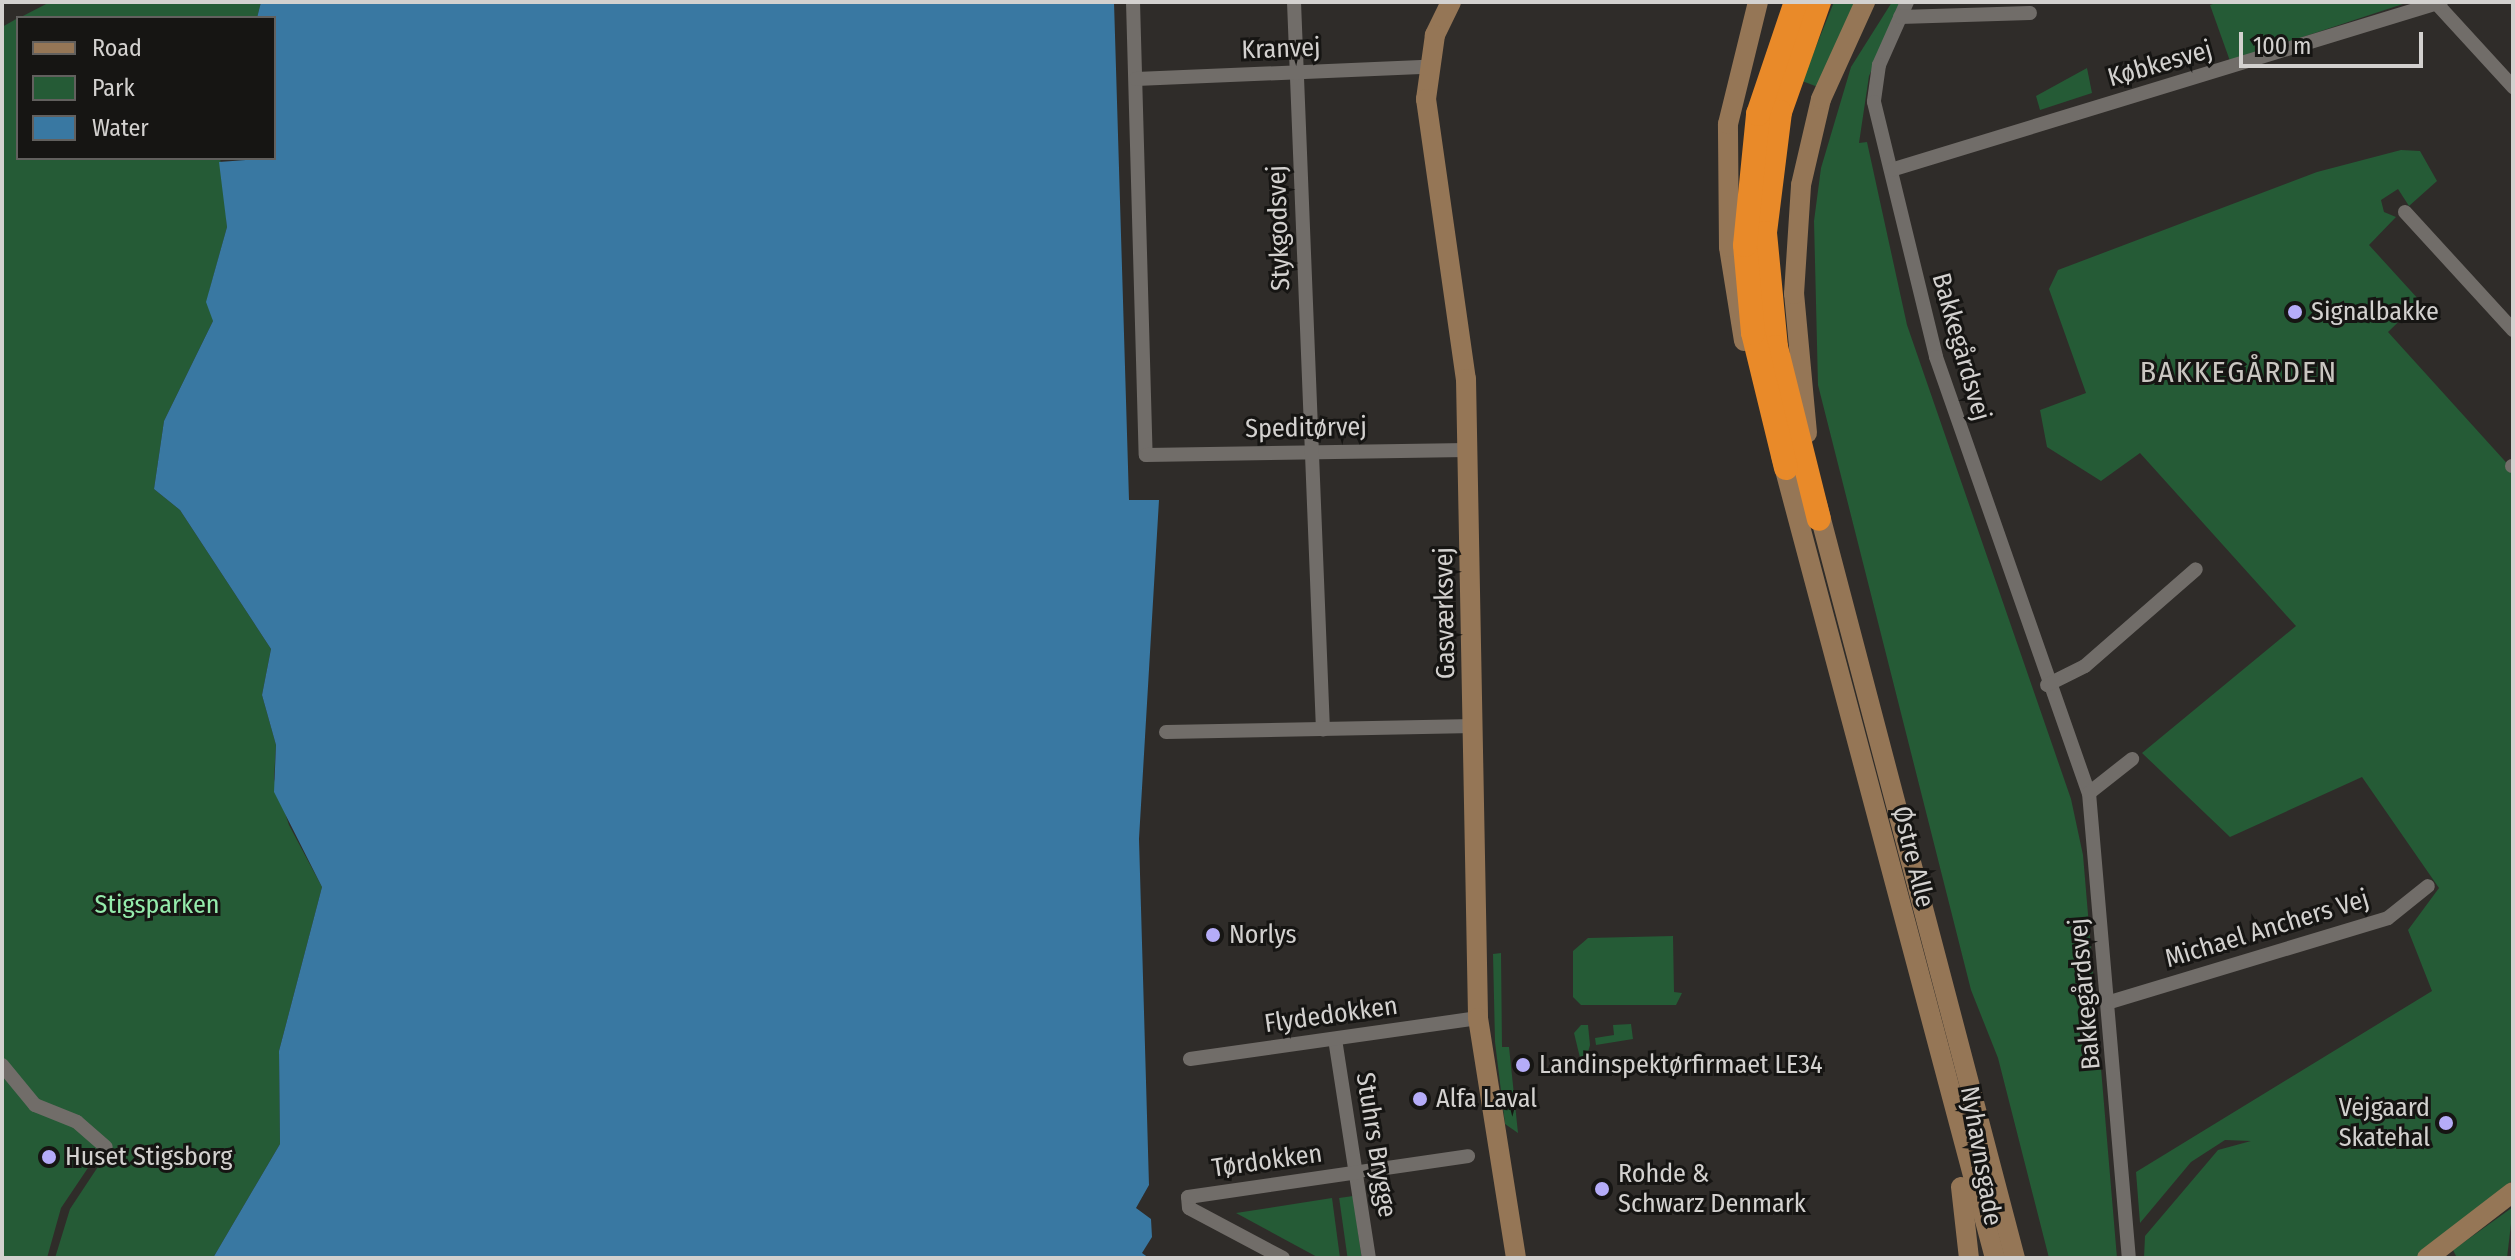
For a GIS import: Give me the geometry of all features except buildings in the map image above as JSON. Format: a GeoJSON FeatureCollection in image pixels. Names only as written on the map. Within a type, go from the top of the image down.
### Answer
{"type":"FeatureCollection","features":[{"type":"Feature","properties":{"kind":"highway"},"geometry":{"type":"LineString","coordinates":[[1786,468],[1753,333],[1745,245],[1758,114],[1796,2]]}},
{"type":"Feature","properties":{"kind":"highway"},"geometry":{"type":"LineString","coordinates":[[1819,2],[1780,112],[1765,233],[1776,347],[1819,519]]}},
{"type":"Feature","properties":{"kind":"street"},"geometry":{"type":"LineString","coordinates":[[1133,2],[1136,79]]}},
{"type":"Feature","properties":{"kind":"street","name":"Stykgodsvej"},"geometry":{"type":"LineString","coordinates":[[1294,2],[1310,452]]}},
{"type":"Feature","properties":{"kind":"street","name":"Gasværksvej"},"geometry":{"type":"LineString","coordinates":[[1451,2],[1427,67],[1466,379],[1478,1018],[1506,1228],[1505,1258]]}},
{"type":"Feature","properties":{"kind":"street","name":"Østre Alle"},"geometry":{"type":"LineString","coordinates":[[1758,2],[1728,124],[1729,247],[1750,370],[1786,468],[1939,1063],[1995,1258]]}},
{"type":"Feature","properties":{"kind":"street","name":"Østre Alle"},"geometry":{"type":"LineString","coordinates":[[1865,2],[1821,99],[1797,215],[1798,358],[1819,519],[2015,1258]]}},
{"type":"Feature","properties":{"kind":"street","name":"Bakkegårdsvej"},"geometry":{"type":"LineString","coordinates":[[1907,2],[1874,86],[1936,357],[2047,685],[2089,793],[2110,1002],[2129,1258]]}},
{"type":"Feature","properties":{"kind":"street"},"geometry":{"type":"LineString","coordinates":[[2439,3],[2513,87]]}},
{"type":"Feature","properties":{"kind":"street","name":"Købkesvej"},"geometry":{"type":"LineString","coordinates":[[1891,170],[2439,3]]}},
{"type":"Feature","properties":{"kind":"street"},"geometry":{"type":"LineString","coordinates":[[1900,17],[2030,13]]}},
{"type":"Feature","properties":{"kind":"street","name":"Kranvej"},"geometry":{"type":"LineString","coordinates":[[1136,79],[1427,67]]}},
{"type":"Feature","properties":{"kind":"street","name":"Speditørvej"},"geometry":{"type":"LineString","coordinates":[[1136,79],[1146,455],[1467,450]]}},
{"type":"Feature","properties":{"kind":"street"},"geometry":{"type":"LineString","coordinates":[[2405,212],[2513,330]]}},
{"type":"Feature","properties":{"kind":"street"},"geometry":{"type":"LineString","coordinates":[[1310,452],[1323,729]]}},
{"type":"Feature","properties":{"kind":"street"},"geometry":{"type":"LineString","coordinates":[[2047,685],[2085,666],[2196,569]]}},
{"type":"Feature","properties":{"kind":"street"},"geometry":{"type":"LineString","coordinates":[[1166,732],[1474,726]]}},
{"type":"Feature","properties":{"kind":"street"},"geometry":{"type":"LineString","coordinates":[[2089,793],[2132,759]]}},
{"type":"Feature","properties":{"kind":"street","name":"Michael Anchers Vej"},"geometry":{"type":"LineString","coordinates":[[2110,1002],[2388,918],[2428,886]]}},
{"type":"Feature","properties":{"kind":"street","name":"Flydedokken"},"geometry":{"type":"LineString","coordinates":[[1190,1059],[1478,1018]]}},
{"type":"Feature","properties":{"kind":"street","name":"Stuhrs Brygge"},"geometry":{"type":"LineString","coordinates":[[1335,1039],[1369,1258]]}},
{"type":"Feature","properties":{"kind":"street","name":"Nyhavnsgade"},"geometry":{"type":"LineString","coordinates":[[1939,1063],[1969,1258]]}},
{"type":"Feature","properties":{"kind":"street"},"geometry":{"type":"LineString","coordinates":[[2,1065],[28,1100],[77,1122],[106,1147]]}},
{"type":"Feature","properties":{"kind":"street","name":"Tørdokken"},"geometry":{"type":"LineString","coordinates":[[1283,1258],[1189,1208],[1188,1197],[1468,1156]]}},
{"type":"Feature","properties":{"kind":"street"},"geometry":{"type":"LineString","coordinates":[[2427,1258],[2513,1192]]}},
{"type":"Feature","properties":{"kind":"street","name":"Gasværksvej"},"geometry":{"type":"LineString","coordinates":[[1506,1228],[1516,1258]]}},
{"type":"Feature","properties":{"kind":"green space"},"geometry":{"type":"Polygon","coordinates":[[[50,2],[261,2],[258,16],[23,16],[50,2]]]}},
{"type":"Feature","properties":{"kind":"green space"},"geometry":{"type":"Polygon","coordinates":[[[1834,2],[1857,2],[1818,87],[1802,81],[1834,2]]]}},
{"type":"Feature","properties":{"kind":"green space"},"geometry":{"type":"Polygon","coordinates":[[[1892,2],[1901,2],[1869,76],[1859,143],[1867,142],[1907,325],[2071,799],[2083,855],[2117,1258],[2049,1258],[1998,1058],[1971,990],[1818,385],[1814,221],[1821,168],[1851,67],[1892,2]]]}},
{"type":"Feature","properties":{"kind":"green space"},"geometry":{"type":"Polygon","coordinates":[[[2219,2],[2409,2],[2230,61],[2210,5],[2219,2]]]}},
{"type":"Feature","properties":{"kind":"green space","name":"Stigsparken"},"geometry":{"type":"Polygon","coordinates":[[[16,19],[16,160],[220,160],[227,227],[209,292],[213,321],[164,421],[154,489],[180,510],[271,649],[262,695],[276,745],[274,779],[289,825],[322,887],[279,1051],[280,1144],[213,1258],[55,1258],[70,1209],[107,1153],[100,1150],[61,1208],[47,1258],[2,1258],[2,27],[16,19]]]}},
{"type":"Feature","properties":{"kind":"green space"},"geometry":{"type":"Polygon","coordinates":[[[2087,68],[2092,93],[2040,110],[2036,96],[2087,68]]]}},
{"type":"Feature","properties":{"kind":"green space"},"geometry":{"type":"Polygon","coordinates":[[[2401,150],[2420,151],[2437,181],[2409,206],[2398,189],[2381,200],[2384,212],[2396,217],[2369,245],[2420,301],[2388,332],[2513,470],[2513,1180],[2415,1258],[2144,1258],[2145,1236],[2218,1150],[2251,1141],[2225,1140],[2191,1162],[2140,1223],[2136,1172],[2432,991],[2408,930],[2439,888],[2362,777],[2230,837],[2142,753],[2296,626],[2140,453],[2101,481],[2047,447],[2040,410],[2086,393],[2049,289],[2058,270],[2317,172],[2401,150]]]}},
{"type":"Feature","properties":{"kind":"green space"},"geometry":{"type":"Polygon","coordinates":[[[1673,936],[1674,992],[1682,993],[1676,1005],[1581,1005],[1573,997],[1573,951],[1588,938],[1673,936]]]}},
{"type":"Feature","properties":{"kind":"green space"},"geometry":{"type":"Polygon","coordinates":[[[1501,953],[1502,1047],[1509,1047],[1518,1133],[1505,1124],[1495,1042],[1493,954],[1501,953]]]}},
{"type":"Feature","properties":{"kind":"green space"},"geometry":{"type":"Polygon","coordinates":[[[1631,1024],[1633,1039],[1596,1045],[1595,1038],[1614,1035],[1613,1025],[1631,1024]]]}},
{"type":"Feature","properties":{"kind":"green space"},"geometry":{"type":"Polygon","coordinates":[[[1581,1025],[1588,1025],[1590,1045],[1583,1070],[1574,1033],[1581,1025]]]}},
{"type":"Feature","properties":{"kind":"green space"},"geometry":{"type":"Polygon","coordinates":[[[1353,1196],[1362,1258],[1348,1258],[1339,1198],[1353,1196]]]}},
{"type":"Feature","properties":{"kind":"green space"},"geometry":{"type":"Polygon","coordinates":[[[1332,1198],[1340,1258],[1319,1258],[1236,1213],[1332,1198]]]}},
{"type":"Feature","properties":{"kind":"green space"},"geometry":{"type":"Polygon","coordinates":[[[2513,1207],[2507,1258],[2457,1258],[2453,1250],[2513,1207]]]}},
{"type":"Feature","properties":{"kind":"water"},"geometry":{"type":"Polygon","coordinates":[[[261,2],[1114,2],[1129,500],[1159,500],[1139,839],[1149,1185],[1136,1208],[1151,1219],[1152,1237],[1142,1253],[1149,1258],[213,1258],[280,1144],[279,1051],[322,887],[274,792],[276,745],[262,695],[271,649],[180,510],[154,489],[164,421],[213,321],[206,302],[227,227],[219,162],[276,160],[276,16],[258,16],[261,2]]]}},
{"type":"Feature","properties":{"kind":"place","name":"Signalbakke"},"geometry":{"type":"Point","coordinates":[2295,312]}},
{"type":"Feature","properties":{"kind":"place","name":"Norlys"},"geometry":{"type":"Point","coordinates":[1213,935]}},
{"type":"Feature","properties":{"kind":"place","name":"Landinspektørfirmaet LE34"},"geometry":{"type":"Point","coordinates":[1523,1065]}},
{"type":"Feature","properties":{"kind":"place","name":"Alfa Laval"},"geometry":{"type":"Point","coordinates":[1420,1099]}},
{"type":"Feature","properties":{"kind":"place","name":"Vejgaard Skatehal"},"geometry":{"type":"Point","coordinates":[2446,1123]}},
{"type":"Feature","properties":{"kind":"place","name":"Huset Stigsborg"},"geometry":{"type":"Point","coordinates":[49,1157]}},
{"type":"Feature","properties":{"kind":"place","name":"Rohde & Schwarz Denmark"},"geometry":{"type":"Point","coordinates":[1602,1189]}},
{"type":"Feature","properties":{"kind":"district","name":"BAKKEGÅRDEN"},"geometry":{"type":"Point","coordinates":[2239,372]}}]}
